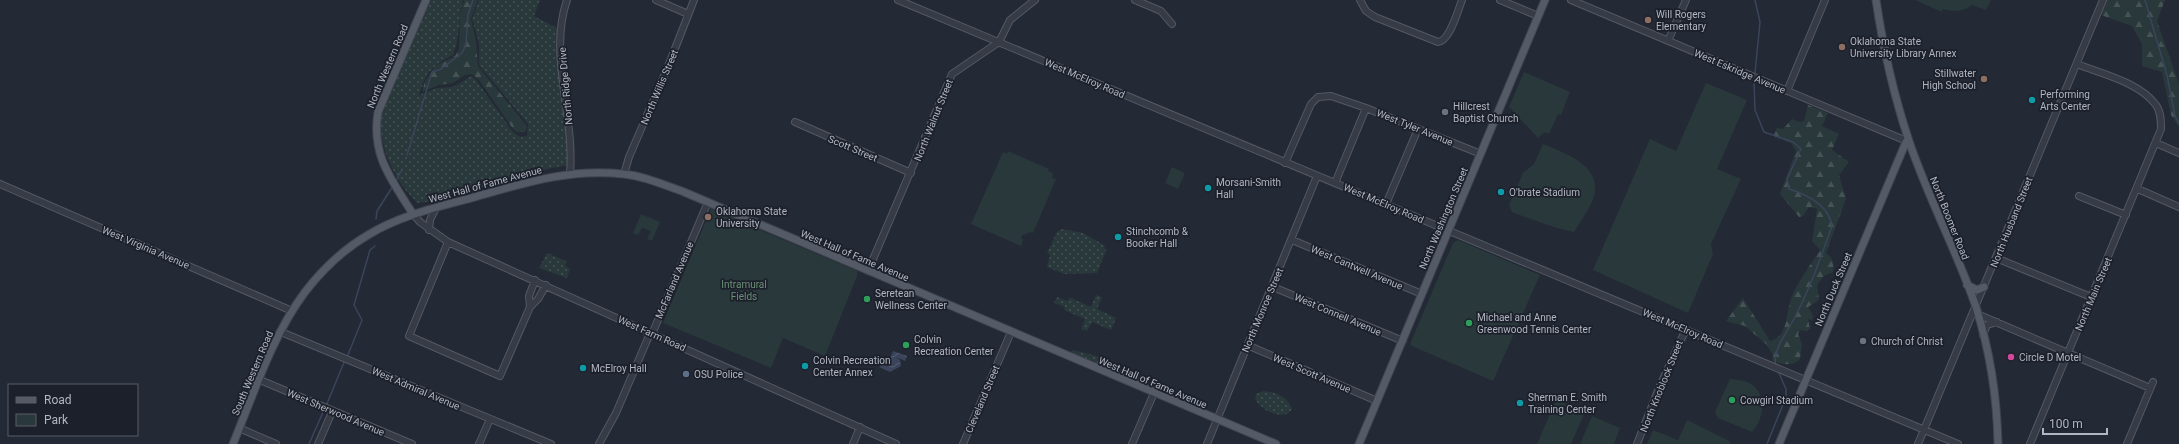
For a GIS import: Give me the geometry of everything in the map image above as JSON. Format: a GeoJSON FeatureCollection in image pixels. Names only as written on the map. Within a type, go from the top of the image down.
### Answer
{"type":"FeatureCollection","features":[{"type":"Feature","properties":{"kind":"main road","name":"North Western Road"},"geometry":{"type":"LineString","coordinates":[[413,214],[380,159],[375,127],[378,112],[426,0]]}},
{"type":"Feature","properties":{"kind":"main road","name":"North Washington Street"},"geometry":{"type":"LineString","coordinates":[[1359,444],[1545,0]]}},
{"type":"Feature","properties":{"kind":"main road","name":"North Boomer Road"},"geometry":{"type":"LineString","coordinates":[[1876,0],[1882,33],[1908,142],[1977,310],[1995,398],[1998,444]]}},
{"type":"Feature","properties":{"kind":"main road","name":"North Duck Street"},"geometry":{"type":"LineString","coordinates":[[1781,444],[1908,142]]}},
{"type":"Feature","properties":{"kind":"main road","name":"West Hall of Fame Avenue"},"geometry":{"type":"LineString","coordinates":[[413,214],[500,188],[570,173],[624,174],[660,184],[708,202],[1276,444]]}},
{"type":"Feature","properties":{"kind":"main road"},"geometry":{"type":"LineString","coordinates":[[292,311],[322,272],[355,244],[377,230],[413,214]]}},
{"type":"Feature","properties":{"kind":"main road"},"geometry":{"type":"LineString","coordinates":[[1967,285],[1977,290],[1984,287]]}},
{"type":"Feature","properties":{"kind":"main road","name":"South Western Road"},"geometry":{"type":"LineString","coordinates":[[233,444],[281,332],[292,311]]}},
{"type":"Feature","properties":{"kind":"street","name":"North Ridge Drive"},"geometry":{"type":"LineString","coordinates":[[568,0],[565,8],[561,55],[569,125],[570,173]]}},
{"type":"Feature","properties":{"kind":"street"},"geometry":{"type":"LineString","coordinates":[[656,0],[688,14]]}},
{"type":"Feature","properties":{"kind":"street","name":"North Willis Street"},"geometry":{"type":"LineString","coordinates":[[624,174],[629,157],[667,69],[694,0]]}},
{"type":"Feature","properties":{"kind":"street","name":"West McElroy Road"},"geometry":{"type":"LineString","coordinates":[[898,0],[1958,444]]}},
{"type":"Feature","properties":{"kind":"street","name":"North Walnut Street"},"geometry":{"type":"LineString","coordinates":[[868,271],[952,74],[999,42],[1010,20],[1035,0]]}},
{"type":"Feature","properties":{"kind":"street"},"geometry":{"type":"LineString","coordinates":[[1135,0],[1161,11],[1172,24]]}},
{"type":"Feature","properties":{"kind":"street"},"geometry":{"type":"LineString","coordinates":[[1360,0],[1366,12],[1424,38],[1438,42],[1445,39],[1462,0]]}},
{"type":"Feature","properties":{"kind":"street"},"geometry":{"type":"LineString","coordinates":[[1500,0],[1538,16]]}},
{"type":"Feature","properties":{"kind":"street","name":"West Eskridge Avenue"},"geometry":{"type":"LineString","coordinates":[[1571,0],[1908,142]]}},
{"type":"Feature","properties":{"kind":"street"},"geometry":{"type":"LineString","coordinates":[[1668,41],[1686,0]]}},
{"type":"Feature","properties":{"kind":"street"},"geometry":{"type":"LineString","coordinates":[[1787,91],[1825,0]]}},
{"type":"Feature","properties":{"kind":"street","name":"North Husband Street"},"geometry":{"type":"LineString","coordinates":[[1918,444],[1977,310],[1984,287],[2103,0]]}},
{"type":"Feature","properties":{"kind":"street","name":"North Main Street"},"geometry":{"type":"LineString","coordinates":[[2030,444],[2138,189],[2161,129],[2161,118],[2156,106],[2148,97],[2133,86],[2077,64]]}},
{"type":"Feature","properties":{"kind":"street","name":"West Tyler Avenue"},"geometry":{"type":"LineString","coordinates":[[1285,162],[1311,104],[1318,97],[1325,96],[1366,108],[1481,154]]}},
{"type":"Feature","properties":{"kind":"street"},"geometry":{"type":"LineString","coordinates":[[1335,183],[1366,108]]}},
{"type":"Feature","properties":{"kind":"street","name":"Scott Street"},"geometry":{"type":"LineString","coordinates":[[795,122],[911,172]]}},
{"type":"Feature","properties":{"kind":"street"},"geometry":{"type":"LineString","coordinates":[[1386,204],[1418,129]]}},
{"type":"Feature","properties":{"kind":"street"},"geometry":{"type":"LineString","coordinates":[[2156,143],[2179,153]]}},
{"type":"Feature","properties":{"kind":"street","name":"North Monroe Street"},"geometry":{"type":"LineString","coordinates":[[1207,444],[1317,176]]}},
{"type":"Feature","properties":{"kind":"street","name":"West Virginia Avenue"},"geometry":{"type":"LineString","coordinates":[[0,184],[292,311]]}},
{"type":"Feature","properties":{"kind":"street"},"geometry":{"type":"LineString","coordinates":[[2138,189],[2179,207]]}},
{"type":"Feature","properties":{"kind":"street"},"geometry":{"type":"LineString","coordinates":[[2079,196],[2126,216]]}},
{"type":"Feature","properties":{"kind":"street","name":"McFarland Avenue"},"geometry":{"type":"LineString","coordinates":[[599,444],[616,413],[648,338],[652,334],[708,202]]}},
{"type":"Feature","properties":{"kind":"street"},"geometry":{"type":"LineString","coordinates":[[429,230],[430,220],[436,208]]}},
{"type":"Feature","properties":{"kind":"street","name":"West Farm Road"},"geometry":{"type":"LineString","coordinates":[[413,214],[429,230],[448,242],[896,444]]}},
{"type":"Feature","properties":{"kind":"street","name":"West Cantwell Avenue"},"geometry":{"type":"LineString","coordinates":[[1292,240],[1422,294]]}},
{"type":"Feature","properties":{"kind":"street"},"geometry":{"type":"LineString","coordinates":[[448,242],[409,336],[500,376],[530,307],[538,300],[546,285]]}},
{"type":"Feature","properties":{"kind":"street"},"geometry":{"type":"LineString","coordinates":[[1996,258],[2091,297]]}},
{"type":"Feature","properties":{"kind":"street"},"geometry":{"type":"LineString","coordinates":[[530,307],[529,296],[535,280]]}},
{"type":"Feature","properties":{"kind":"street","name":"West Connell Avenue"},"geometry":{"type":"LineString","coordinates":[[1272,287],[1403,341]]}},
{"type":"Feature","properties":{"kind":"street"},"geometry":{"type":"LineString","coordinates":[[1977,310],[1996,322],[2150,388]]}},
{"type":"Feature","properties":{"kind":"street"},"geometry":{"type":"LineString","coordinates":[[1983,335],[1987,325],[1996,322]]}},
{"type":"Feature","properties":{"kind":"street","name":"North Knoblock Street"},"geometry":{"type":"LineString","coordinates":[[1637,444],[1659,388],[1686,329]]}},
{"type":"Feature","properties":{"kind":"street","name":"West Admiral Avenue"},"geometry":{"type":"LineString","coordinates":[[281,332],[551,444]]}},
{"type":"Feature","properties":{"kind":"street","name":"Cleveland Street"},"geometry":{"type":"LineString","coordinates":[[963,444],[1011,332]]}},
{"type":"Feature","properties":{"kind":"street","name":"West Scott Avenue"},"geometry":{"type":"LineString","coordinates":[[1248,345],[1377,401]]}},
{"type":"Feature","properties":{"kind":"street","name":"West Sherwood Avenue"},"geometry":{"type":"LineString","coordinates":[[260,380],[412,444]]}},
{"type":"Feature","properties":{"kind":"street"},"geometry":{"type":"LineString","coordinates":[[2127,444],[2153,382]]}},
{"type":"Feature","properties":{"kind":"street"},"geometry":{"type":"LineString","coordinates":[[1132,444],[1154,393]]}},
{"type":"Feature","properties":{"kind":"street"},"geometry":{"type":"LineString","coordinates":[[318,444],[327,409]]}},
{"type":"Feature","properties":{"kind":"street"},"geometry":{"type":"LineString","coordinates":[[479,444],[490,419]]}},
{"type":"Feature","properties":{"kind":"street"},"geometry":{"type":"LineString","coordinates":[[853,444],[860,427]]}},
{"type":"Feature","properties":{"kind":"street"},"geometry":{"type":"LineString","coordinates":[[239,428],[276,444]]}},
{"type":"Feature","properties":{"kind":"green space"},"geometry":{"type":"Polygon","coordinates":[[[431,0],[463,0],[457,42],[453,55],[431,70],[424,81],[419,95],[437,88],[453,87],[471,76],[476,80],[513,132],[520,137],[527,136],[528,124],[479,65],[479,43],[472,19],[479,0],[540,0],[534,16],[557,28],[568,165],[547,169],[426,202],[418,203],[410,195],[395,174],[389,162],[382,136],[382,112],[431,0]]]}},
{"type":"Feature","properties":{"kind":"green space"},"geometry":{"type":"Polygon","coordinates":[[[464,0],[478,0],[471,19],[476,42],[478,66],[527,126],[525,132],[517,132],[513,129],[479,80],[472,74],[465,75],[453,83],[439,85],[422,92],[425,81],[435,66],[455,56],[459,49],[460,16],[464,0]]]}},
{"type":"Feature","properties":{"kind":"green space"},"geometry":{"type":"Polygon","coordinates":[[[1915,0],[1991,0],[1986,10],[1972,5],[1958,11],[1943,9],[1942,12],[1915,0]]]}},
{"type":"Feature","properties":{"kind":"green space"},"geometry":{"type":"Polygon","coordinates":[[[2107,0],[2165,0],[2157,21],[2179,84],[2179,127],[2171,115],[2162,72],[2142,66],[2142,44],[2132,26],[2101,15],[2107,0]]]}},
{"type":"Feature","properties":{"kind":"green space"},"geometry":{"type":"Polygon","coordinates":[[[1524,72],[1570,92],[1561,115],[1558,114],[1549,134],[1545,132],[1538,138],[1509,107],[1524,72]]]}},
{"type":"Feature","properties":{"kind":"green space"},"geometry":{"type":"Polygon","coordinates":[[[1706,83],[1747,100],[1717,169],[1741,179],[1711,244],[1713,254],[1688,313],[1593,270],[1650,139],[1676,151],[1706,83]]]}},
{"type":"Feature","properties":{"kind":"green space"},"geometry":{"type":"Polygon","coordinates":[[[1808,105],[1828,113],[1822,126],[1839,134],[1832,150],[1849,162],[1839,175],[1846,199],[1826,253],[1833,261],[1833,272],[1824,276],[1817,285],[1819,300],[1808,307],[1813,316],[1812,320],[1808,319],[1810,329],[1807,331],[1800,330],[1798,334],[1802,344],[1800,359],[1794,363],[1783,364],[1772,361],[1773,355],[1767,345],[1745,326],[1726,321],[1743,298],[1770,341],[1776,338],[1784,329],[1790,302],[1795,290],[1820,250],[1812,241],[1817,209],[1809,207],[1803,216],[1799,217],[1780,194],[1796,151],[1791,143],[1775,137],[1774,134],[1777,128],[1783,129],[1792,119],[1800,122],[1804,121],[1808,105]]]}},
{"type":"Feature","properties":{"kind":"green space"},"geometry":{"type":"Polygon","coordinates":[[[1543,144],[1563,152],[1582,164],[1589,171],[1594,180],[1595,190],[1592,202],[1574,232],[1550,226],[1512,212],[1509,205],[1523,173],[1534,164],[1543,144]]]}},
{"type":"Feature","properties":{"kind":"green space"},"geometry":{"type":"Polygon","coordinates":[[[1008,151],[1049,169],[1048,171],[1053,173],[1052,178],[1056,179],[1033,233],[1030,232],[1021,236],[1023,240],[1021,246],[971,224],[1003,152],[1007,154],[1008,151]]]}},
{"type":"Feature","properties":{"kind":"green space"},"geometry":{"type":"Polygon","coordinates":[[[1172,167],[1185,173],[1178,189],[1165,183],[1172,167]]]}},
{"type":"Feature","properties":{"kind":"green space","name":"Intramural Fields"},"geometry":{"type":"Polygon","coordinates":[[[711,209],[857,271],[857,276],[825,356],[783,338],[771,368],[663,323],[711,209]]]}},
{"type":"Feature","properties":{"kind":"green space"},"geometry":{"type":"Polygon","coordinates":[[[641,214],[660,222],[652,241],[647,239],[651,231],[642,228],[638,235],[633,233],[641,214]]]}},
{"type":"Feature","properties":{"kind":"green space"},"geometry":{"type":"Polygon","coordinates":[[[1062,229],[1083,233],[1104,245],[1106,251],[1097,273],[1064,274],[1047,267],[1050,255],[1047,253],[1057,232],[1062,229]]]}},
{"type":"Feature","properties":{"kind":"green space","name":"Michael and Anne Greenwood Tennis Center"},"geometry":{"type":"Polygon","coordinates":[[[1458,240],[1540,275],[1493,381],[1410,344],[1453,243],[1458,240]]]}},
{"type":"Feature","properties":{"kind":"green space"},"geometry":{"type":"Polygon","coordinates":[[[547,253],[566,261],[565,266],[570,269],[567,278],[539,268],[547,253]]]}},
{"type":"Feature","properties":{"kind":"green space"},"geometry":{"type":"Polygon","coordinates":[[[1096,295],[1102,297],[1097,309],[1116,318],[1111,330],[1092,322],[1087,331],[1081,329],[1085,319],[1064,310],[1065,307],[1054,303],[1057,297],[1068,301],[1069,297],[1091,307],[1096,295]]]}},
{"type":"Feature","properties":{"kind":"green space"},"geometry":{"type":"Polygon","coordinates":[[[1073,350],[1096,356],[1145,377],[1154,393],[1066,356],[1073,350]]]}},
{"type":"Feature","properties":{"kind":"green space"},"geometry":{"type":"Polygon","coordinates":[[[1730,379],[1741,380],[1751,384],[1760,394],[1762,401],[1761,414],[1756,427],[1752,432],[1718,418],[1715,412],[1730,379]]]}},
{"type":"Feature","properties":{"kind":"green space"},"geometry":{"type":"Polygon","coordinates":[[[1263,391],[1272,392],[1281,396],[1288,401],[1292,409],[1288,413],[1278,414],[1272,413],[1261,407],[1255,398],[1256,394],[1263,391]]]}},
{"type":"Feature","properties":{"kind":"green space"},"geometry":{"type":"Polygon","coordinates":[[[1556,400],[1585,412],[1571,444],[1537,444],[1556,400]]]}},
{"type":"Feature","properties":{"kind":"green space"},"geometry":{"type":"Polygon","coordinates":[[[1592,416],[1620,428],[1614,444],[1580,444],[1592,416]]]}},
{"type":"Feature","properties":{"kind":"green space"},"geometry":{"type":"Polygon","coordinates":[[[1687,420],[1729,441],[1731,444],[1647,444],[1653,430],[1678,440],[1687,420]]]}},
{"type":"Feature","properties":{"kind":"water"},"geometry":{"type":"Polygon","coordinates":[[[893,351],[907,356],[905,361],[896,357],[900,360],[901,366],[890,372],[879,367],[890,359],[893,351]]]}},
{"type":"Feature","properties":{"kind":"waterway"},"geometry":{"type":"LineString","coordinates":[[407,155],[432,72],[441,69],[462,53],[466,44],[468,15],[473,0]]}},
{"type":"Feature","properties":{"kind":"waterway"},"geometry":{"type":"LineString","coordinates":[[1755,0],[1760,22],[1755,73]]}},
{"type":"Feature","properties":{"kind":"waterway"},"geometry":{"type":"LineString","coordinates":[[2145,0],[2167,75],[2175,116],[2179,124]]}},
{"type":"Feature","properties":{"kind":"waterway"},"geometry":{"type":"LineString","coordinates":[[1754,82],[1755,110],[1764,132],[1793,142],[1801,149],[1787,179],[1789,189],[1803,194],[1822,207],[1827,212],[1832,226],[1808,289],[1779,345],[1775,361],[1776,366]]}},
{"type":"Feature","properties":{"kind":"waterway"},"geometry":{"type":"LineString","coordinates":[[396,181],[402,169]]}},
{"type":"Feature","properties":{"kind":"waterway"},"geometry":{"type":"LineString","coordinates":[[376,219],[377,211],[393,186]]}},
{"type":"Feature","properties":{"kind":"waterway"},"geometry":{"type":"LineString","coordinates":[[347,357],[362,320],[354,305],[370,250],[375,246]]}},
{"type":"Feature","properties":{"kind":"waterway"},"geometry":{"type":"LineString","coordinates":[[326,406],[345,360]]}},
{"type":"Feature","properties":{"kind":"waterway"},"geometry":{"type":"LineString","coordinates":[[1767,444],[1786,397],[1786,389],[1778,371]]}},
{"type":"Feature","properties":{"kind":"waterway"},"geometry":{"type":"LineString","coordinates":[[309,444],[324,410]]}},
{"type":"Feature","properties":{"kind":"place","name":"Will Rogers Elementary"},"geometry":{"type":"Point","coordinates":[1648,20]}},
{"type":"Feature","properties":{"kind":"place","name":"Oklahoma State University Library Annex"},"geometry":{"type":"Point","coordinates":[1842,47]}},
{"type":"Feature","properties":{"kind":"place","name":"Stillwater High School"},"geometry":{"type":"Point","coordinates":[1984,79]}},
{"type":"Feature","properties":{"kind":"place","name":"Performing Arts Center"},"geometry":{"type":"Point","coordinates":[2032,100]}},
{"type":"Feature","properties":{"kind":"place","name":"Hillcrest Baptist Church"},"geometry":{"type":"Point","coordinates":[1445,112]}},
{"type":"Feature","properties":{"kind":"place","name":"Morsani-Smith Hall"},"geometry":{"type":"Point","coordinates":[1208,188]}},
{"type":"Feature","properties":{"kind":"place","name":"O'brate Stadium"},"geometry":{"type":"Point","coordinates":[1501,192]}},
{"type":"Feature","properties":{"kind":"place","name":"Oklahoma State University"},"geometry":{"type":"Point","coordinates":[708,217]}},
{"type":"Feature","properties":{"kind":"place","name":"Stinchcomb & Booker Hall"},"geometry":{"type":"Point","coordinates":[1118,237]}},
{"type":"Feature","properties":{"kind":"place","name":"Seretean Wellness Center"},"geometry":{"type":"Point","coordinates":[867,299]}},
{"type":"Feature","properties":{"kind":"place","name":"Michael and Anne Greenwood Tennis Center"},"geometry":{"type":"Point","coordinates":[1469,323]}},
{"type":"Feature","properties":{"kind":"place","name":"Church of Christ"},"geometry":{"type":"Point","coordinates":[1863,341]}},
{"type":"Feature","properties":{"kind":"place","name":"Colvin Recreation Center"},"geometry":{"type":"Point","coordinates":[906,345]}},
{"type":"Feature","properties":{"kind":"place","name":"Circle D Motel"},"geometry":{"type":"Point","coordinates":[2011,357]}},
{"type":"Feature","properties":{"kind":"place","name":"Colvin Recreation Center Annex"},"geometry":{"type":"Point","coordinates":[805,366]}},
{"type":"Feature","properties":{"kind":"place","name":"McElroy Hall"},"geometry":{"type":"Point","coordinates":[583,368]}},
{"type":"Feature","properties":{"kind":"place","name":"OSU Police"},"geometry":{"type":"Point","coordinates":[686,374]}},
{"type":"Feature","properties":{"kind":"place","name":"Cowgirl Stadium"},"geometry":{"type":"Point","coordinates":[1732,400]}},
{"type":"Feature","properties":{"kind":"place","name":"Sherman E. Smith Training Center"},"geometry":{"type":"Point","coordinates":[1520,403]}}]}
